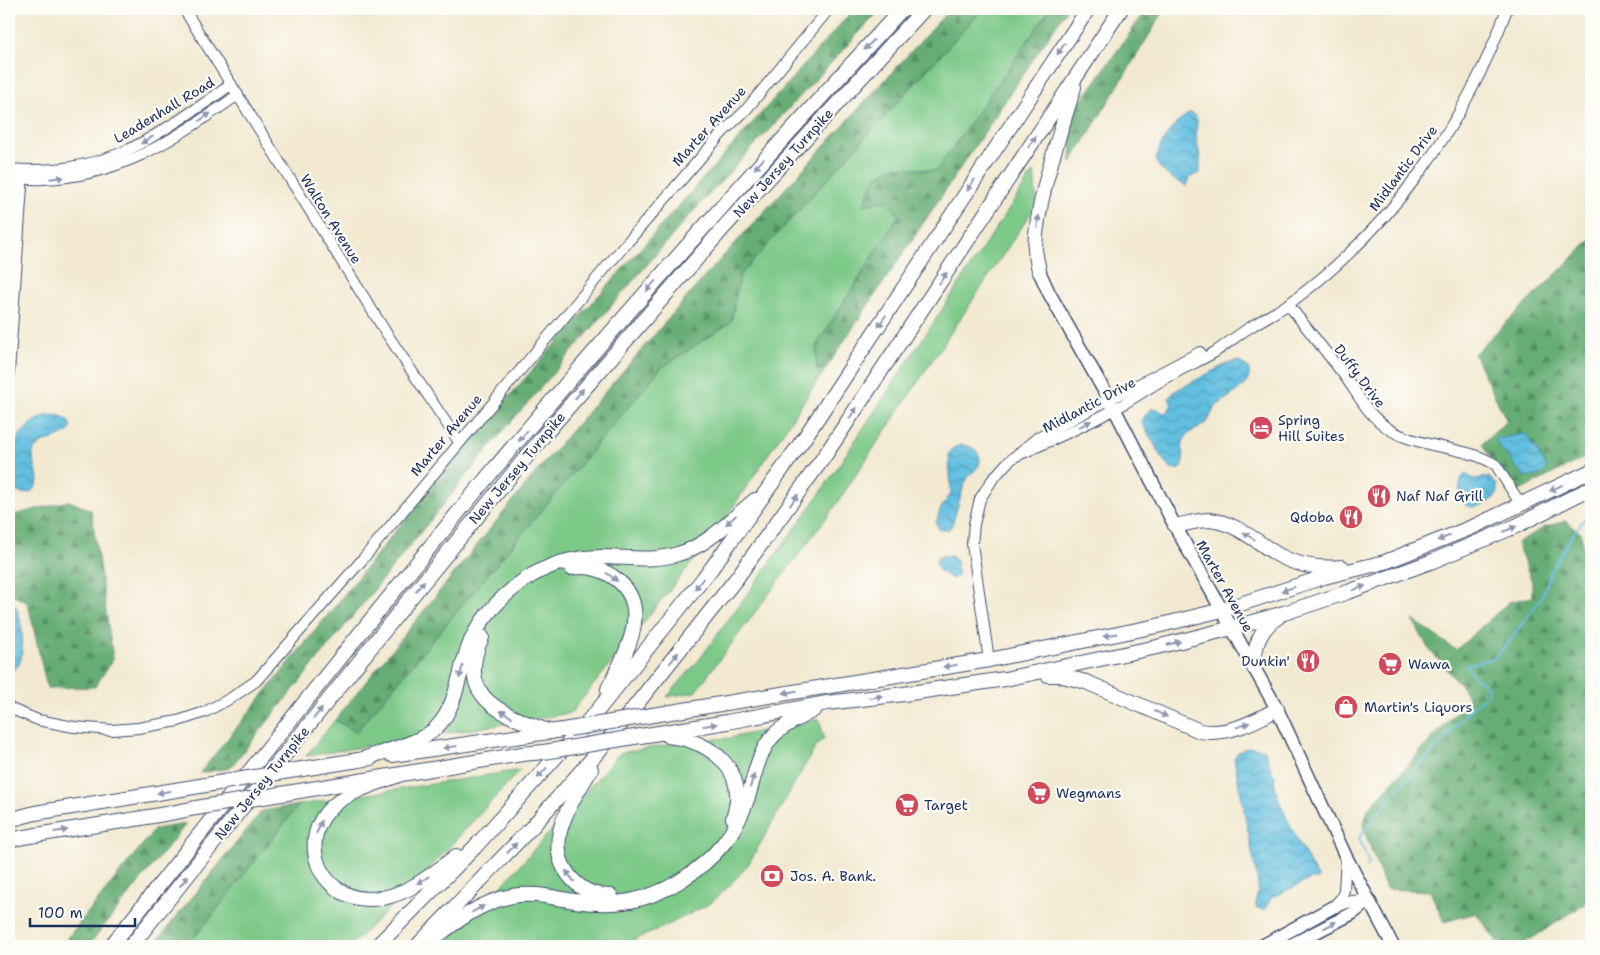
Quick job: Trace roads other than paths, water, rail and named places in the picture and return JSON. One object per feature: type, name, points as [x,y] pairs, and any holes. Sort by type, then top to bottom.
[{"type":"highway","name":"New Jersey Turnpike","points":[[111,946],[497,466],[680,252],[902,9]]},
{"type":"highway","name":"New Jersey Turnpike","points":[[131,946],[406,602],[536,445],[725,226],[924,9]]},
{"type":"highway","points":[[377,946],[490,830],[598,710],[700,583],[769,489],[1088,9]]},
{"type":"highway","points":[[417,946],[532,827],[605,744],[725,593],[806,482],[1121,9]]},
{"type":"highway","points":[[1039,271],[1035,249],[1040,214],[1050,167],[1078,72]]},
{"type":"highway","points":[[9,820],[35,813],[363,759],[551,732],[988,660],[1157,626],[1222,610],[1324,577],[1385,562],[1521,505],[1591,471]]},
{"type":"highway","points":[[9,840],[44,833],[140,820],[196,808],[522,754],[639,737],[827,703],[904,694],[1028,674],[1157,647],[1284,614],[1356,590],[1438,559],[1516,526],[1591,488]]},
{"type":"highway","points":[[363,759],[423,737],[446,716],[453,701],[468,649],[476,632],[498,603],[524,580],[569,560],[602,557],[657,558],[692,550],[722,529],[769,489]]},
{"type":"highway","points":[[1175,526],[1201,520],[1220,522],[1242,532],[1280,556],[1308,566],[1338,567],[1385,562]]},
{"type":"highway","points":[[551,732],[516,719],[493,706],[484,697],[477,685],[474,659],[484,632],[504,608],[531,585],[561,570],[590,567],[604,571],[615,578],[624,588],[634,610],[635,624],[632,638],[598,710]]},
{"type":"highway","points":[[1254,668],[1256,648],[1265,627],[1284,614]]},
{"type":"highway","points":[[1028,674],[1059,675],[1086,682],[1206,732],[1229,730],[1260,718],[1276,709]]},
{"type":"highway","points":[[423,946],[480,907],[510,896],[526,894],[543,895],[591,903],[619,904],[645,898],[679,881],[713,855],[732,834],[744,808],[762,752],[772,736],[779,729],[827,703]]},
{"type":"highway","points":[[605,744],[563,820],[558,848],[561,863],[568,875],[578,885],[597,894],[619,896],[652,888],[693,864],[713,847],[723,834],[731,821],[736,807],[737,792],[734,779],[728,766],[713,752],[693,741],[663,736],[639,737]]},
{"type":"highway","points":[[399,775],[344,798],[324,814],[318,826],[314,844],[317,863],[322,874],[330,884],[341,892],[354,897],[369,899],[399,892],[429,877],[490,830]]},
{"type":"main road","name":"Marter Avenue","points":[[1039,271],[1049,293],[1112,404],[1175,526],[1276,709],[1346,857],[1393,946]]},
{"type":"main road","points":[[1289,946],[1353,913],[1369,900]]},
{"type":"main road","points":[[1262,946],[1333,907]]},
{"type":"street","name":"Walton Avenue","points":[[184,9],[375,315],[459,442]]},
{"type":"street","name":"Marter Avenue","points":[[9,708],[50,722],[86,729],[144,728],[178,721],[205,712],[232,698],[256,681],[362,560],[612,259],[745,110],[828,9]]},
{"type":"street","name":"Midlantic Drive","points":[[988,660],[972,544],[974,524],[980,499],[992,480],[1007,462],[1014,457],[1056,439],[1112,404],[1213,353],[1288,304],[1315,283],[1384,216],[1415,179],[1443,140],[1488,59],[1508,9]]},
{"type":"street","name":"Leadenhall Road","points":[[15,174],[65,178],[88,174],[112,162],[160,132],[217,96],[231,84]]},
{"type":"street","name":"Leadenhall Road","points":[[112,162],[157,148],[238,95]]},
{"type":"street","points":[[9,234],[15,174]]},
{"type":"street","points":[[9,373],[15,174]]},
{"type":"street","name":"Duffy Drive","points":[[1288,304],[1341,372],[1361,402],[1380,423],[1395,433],[1417,442],[1482,457],[1493,462],[1521,505]]},
{"type":"street","points":[[1333,907],[1342,898],[1346,857]]},
{"type":"street","points":[[1333,907],[1352,901],[1369,900]]},
{"type":"water","points":[[1190,113],[1197,119],[1196,139],[1200,156],[1200,173],[1190,177],[1187,186],[1164,172],[1156,160],[1168,133],[1178,121]]},
{"type":"water","points":[[1238,361],[1248,367],[1248,380],[1239,390],[1214,409],[1206,423],[1186,437],[1183,443],[1182,467],[1177,470],[1171,469],[1166,464],[1142,423],[1144,417],[1151,409],[1157,409],[1163,413],[1168,412],[1172,404],[1169,398],[1175,391],[1228,363]]},
{"type":"water","points":[[49,415],[63,417],[68,421],[71,428],[63,435],[42,443],[34,450],[33,459],[38,476],[36,487],[27,493],[15,491],[10,479],[9,467],[15,445],[28,426]]},
{"type":"water","points":[[1526,434],[1547,467],[1537,476],[1524,476],[1496,442],[1497,439]]},
{"type":"water","points":[[961,445],[971,447],[976,451],[980,461],[977,468],[966,481],[951,527],[946,530],[939,529],[936,523],[940,510],[951,493],[949,454],[953,448]]},
{"type":"water","points":[[1465,474],[1474,479],[1489,477],[1497,485],[1497,495],[1482,505],[1473,507],[1465,505],[1460,489],[1462,477]]},
{"type":"water","points":[[951,556],[955,560],[957,567],[957,576],[953,579],[940,572],[936,563],[937,558]]},
{"type":"water","points":[[9,598],[17,609],[21,624],[22,656],[16,668],[9,672]]},
{"type":"water","points":[[1252,747],[1264,750],[1266,753],[1271,771],[1275,776],[1277,795],[1289,824],[1318,876],[1318,879],[1312,879],[1272,897],[1264,910],[1256,908],[1257,877],[1234,759],[1239,752]]},
{"type":"waterway","points":[[1367,867],[1369,863],[1359,838],[1375,816],[1476,703],[1488,695],[1487,686],[1473,676],[1466,665],[1494,658],[1509,642],[1542,596],[1550,572],[1572,535],[1591,511]]},
{"type":"place","name":"Spring Hill Suites","points":[[1261,428]]},
{"type":"place","name":"Naf Naf Grill","points":[[1379,496]]},
{"type":"place","name":"Qdoba","points":[[1351,517]]},
{"type":"place","name":"Dunkin'","points":[[1308,661]]},
{"type":"place","name":"Wawa","points":[[1390,664]]},
{"type":"place","name":"Martin's Liquors","points":[[1346,707]]},
{"type":"place","name":"Wegmans","points":[[1039,793]]},
{"type":"place","name":"Target","points":[[907,805]]},
{"type":"place","name":"Jos. A. Bank.","points":[[772,876]]}]
